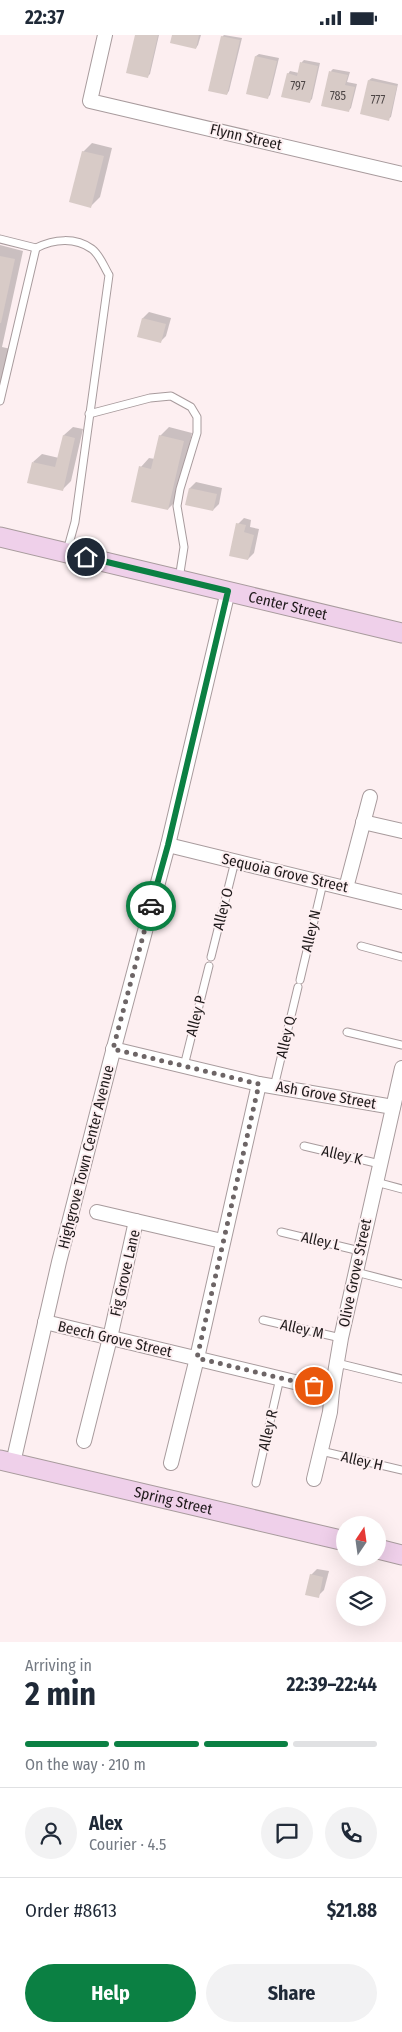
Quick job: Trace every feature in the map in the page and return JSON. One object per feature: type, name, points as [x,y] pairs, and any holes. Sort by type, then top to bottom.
[{"type":"main road","name":"Center Street","points":[[0,537],[402,633]]},
{"type":"main road","name":"Spring Street","points":[[6,1461],[336,1539]]},
{"type":"main road","points":[[386,1551],[402,1555]]},
{"type":"street","name":"Flynn Street","points":[[105,35],[90,101],[402,174]]},
{"type":"street","name":"Highgrove Town Center Avenue","points":[[6,1461],[45,1322],[113,1049],[168,845],[228,591]]},
{"type":"street","points":[[346,888],[370,797]]},
{"type":"street","points":[[363,822],[402,831]]},
{"type":"street","name":"Sequoia Grove Street","points":[[168,845],[402,902]]},
{"type":"street","name":"Ash Grove Street","points":[[113,1049],[259,1084],[397,1108]]},
{"type":"street","name":"Olive Grove Street","points":[[314,1479],[330,1412],[341,1338],[375,1182],[397,1108],[402,1068]]},
{"type":"street","points":[[171,1463],[197,1358],[259,1084]]},
{"type":"street","points":[[98,1212],[222,1241]]},
{"type":"street","name":"Fig Grove Lane","points":[[84,1441],[110,1339],[136,1221]]},
{"type":"street","name":"Beech Grove Street","points":[[45,1322],[332,1391]]},
{"type":"lane","points":[[0,239],[36,247],[47,242],[62,240],[79,243],[93,250],[109,275],[76,511],[67,553]]},
{"type":"lane","points":[[0,401],[36,247]]},
{"type":"lane","points":[[89,414],[150,398],[171,396],[191,407],[197,417],[197,433],[180,489],[177,506],[184,547],[179,580]]},
{"type":"lane","name":"Alley O","points":[[211,957],[235,861]]},
{"type":"lane","name":"Alley N","points":[[299,983],[323,883]]},
{"type":"lane","points":[[361,946],[402,957]]},
{"type":"lane","name":"Alley P","points":[[184,1066],[209,965]]},
{"type":"lane","name":"Alley Q","points":[[274,1087],[299,983]]},
{"type":"lane","points":[[347,1032],[402,1045]]},
{"type":"lane","name":"Alley K","points":[[304,1147],[380,1165]]},
{"type":"lane","points":[[375,1182],[402,1189]]},
{"type":"lane","name":"Alley L","points":[[281,1233],[360,1251]]},
{"type":"lane","points":[[355,1272],[402,1284]]},
{"type":"lane","name":"Alley M","points":[[263,1320],[341,1338]]},
{"type":"lane","points":[[337,1363],[402,1379]]},
{"type":"lane","name":"Alley R","points":[[256,1483],[280,1378]]},
{"type":"lane","name":"Alley H","points":[[321,1451],[402,1470]]},
{"type":"building","points":[[135,35],[158,35],[148,78],[126,73]]},
{"type":"building","points":[[172,35],[199,35],[196,49],[170,43]]},
{"type":"building","points":[[221,36],[240,40],[227,95],[208,91]]},
{"type":"building","points":[[255,56],[277,61],[268,99],[246,94]]},
{"type":"building","points":[[300,62],[318,66],[310,103],[281,97],[287,73],[297,76]]},
{"type":"building","points":[[329,71],[348,75],[345,85],[355,87],[349,112],[321,106]]},
{"type":"building","points":[[368,80],[397,86],[389,121],[360,114]]},
{"type":"building","points":[[82,151],[104,156],[91,208],[69,202]]},
{"type":"building","points":[[0,256],[15,259],[1,323],[0,323]]},
{"type":"building","points":[[142,318],[166,324],[161,343],[137,337]]},
{"type":"building","points":[[63,435],[75,438],[63,491],[27,483],[32,462],[55,467]]},
{"type":"building","points":[[159,435],[184,441],[168,510],[131,502],[139,466],[151,469]]},
{"type":"building","points":[[189,488],[217,494],[213,511],[185,505]]},
{"type":"building","points":[[236,523],[246,525],[244,532],[254,535],[248,560],[229,556]]},
{"type":"building","points":[[310,1574],[323,1577],[319,1598],[305,1595]]},
{"type":"way so far","points":[[151,906],[113,1049],[259,1084],[197,1358],[314,1386]]},
{"type":"route","points":[[86,557],[228,591],[168,845],[151,906]]}]
